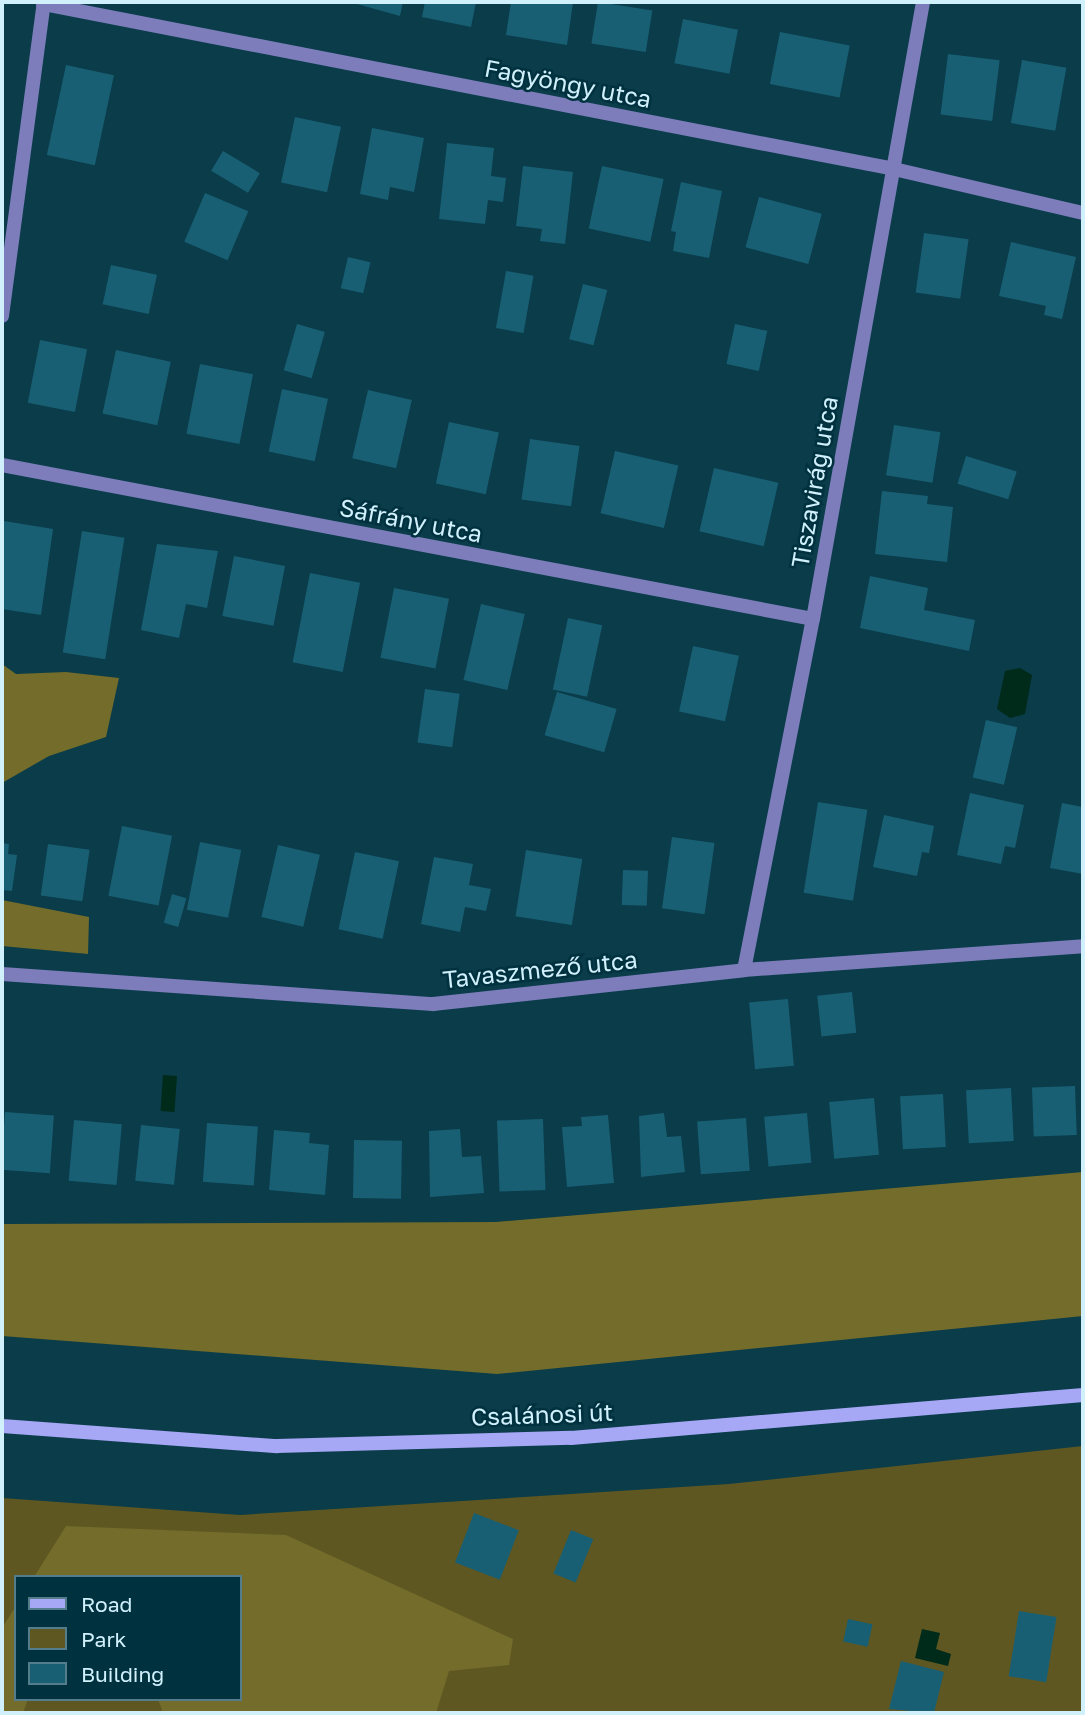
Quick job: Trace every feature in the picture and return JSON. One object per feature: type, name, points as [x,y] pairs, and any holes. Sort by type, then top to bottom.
[{"type":"street","name":"Tiszavirág utca","points":[[744,970],[813,619],[923,2]]},
{"type":"street","name":"Fagyöngy utca","points":[[44,3],[894,169],[1083,213]]},
{"type":"street","points":[[2,316],[44,3]]},
{"type":"street","name":"Sáfrány utca","points":[[2,466],[813,619]]},
{"type":"street","name":"Tavaszmező utca","points":[[2,974],[433,1004],[744,970],[1083,946]]},
{"type":"street","name":"Csalánosi út","points":[[2,1426],[277,1446],[571,1438],[1083,1395]]},
{"type":"green space","points":[[1083,1446],[1083,1713],[2,1713],[2,1498],[240,1515],[729,1484]]},
{"type":"shaded area","points":[[2,664],[16,674],[66,672],[119,678],[106,737],[49,756],[2,783]]},
{"type":"shaded area","points":[[1020,668],[1032,675],[1025,714],[1010,718],[997,709],[1005,671]]},
{"type":"shaded area","points":[[2,900],[89,917],[88,954],[2,946]]},
{"type":"shaded area","points":[[163,1075],[177,1076],[174,1112],[160,1111]]},
{"type":"shaded area","points":[[1083,1172],[1083,1316],[497,1374],[2,1336],[2,1224],[496,1222]]},
{"type":"shaded area","points":[[66,1526],[286,1535],[513,1639],[509,1665],[449,1671],[436,1713],[163,1713],[159,1701],[242,1701],[242,1575],[35,1575]]},
{"type":"shaded area","points":[[14,1609],[14,1701],[27,1701],[23,1713],[2,1713],[2,1628]]},
{"type":"shaded area","points":[[922,1629],[940,1633],[936,1649],[951,1654],[948,1666],[915,1658]]},
{"type":"building","points":[[350,2],[403,2],[400,16]]},
{"type":"building","points":[[425,2],[476,2],[471,27],[422,17]]},
{"type":"building","points":[[511,2],[573,2],[567,45],[506,35]]},
{"type":"building","points":[[598,2],[652,11],[646,52],[591,43]]},
{"type":"building","points":[[683,19],[738,30],[729,74],[674,63]]},
{"type":"building","points":[[780,32],[850,46],[840,98],[770,84]]},
{"type":"building","points":[[948,54],[1000,60],[992,121],[941,115]]},
{"type":"building","points":[[1022,60],[1066,68],[1055,131],[1011,123]]},
{"type":"building","points":[[66,65],[114,75],[95,165],[47,155]]},
{"type":"building","points":[[295,117],[341,127],[327,192],[281,183]]},
{"type":"building","points":[[372,128],[424,138],[414,192],[390,187],[388,200],[360,194]]},
{"type":"building","points":[[447,143],[494,148],[491,176],[506,178],[503,202],[488,200],[485,224],[439,219]]},
{"type":"building","points":[[223,151],[260,173],[248,193],[211,171]]},
{"type":"building","points":[[523,166],[573,172],[565,244],[540,241],[542,229],[516,226]]},
{"type":"building","points":[[602,166],[664,179],[650,242],[589,229]]},
{"type":"building","points":[[681,182],[722,191],[709,258],[673,251],[676,232],[671,231]]},
{"type":"building","points":[[205,193],[248,211],[228,260],[184,242]]},
{"type":"building","points":[[759,197],[822,214],[808,264],[746,247]]},
{"type":"building","points":[[924,233],[969,239],[960,299],[916,292]]},
{"type":"building","points":[[1011,242],[1076,257],[1062,319],[1044,315],[1046,306],[999,296]]},
{"type":"building","points":[[348,257],[370,262],[363,293],[341,288]]},
{"type":"building","points":[[111,265],[157,275],[149,314],[103,304]]},
{"type":"building","points":[[506,271],[534,276],[524,333],[496,328]]},
{"type":"building","points":[[583,284],[607,290],[593,345],[569,339]]},
{"type":"building","points":[[297,324],[325,332],[312,378],[284,370]]},
{"type":"building","points":[[735,324],[767,331],[759,371],[726,364]]},
{"type":"building","points":[[40,340],[87,349],[75,412],[28,403]]},
{"type":"building","points":[[116,350],[171,362],[157,425],[102,414]]},
{"type":"building","points":[[200,364],[253,374],[239,444],[186,434]]},
{"type":"building","points":[[282,389],[328,399],[315,461],[269,452]]},
{"type":"building","points":[[368,390],[412,400],[396,468],[352,458]]},
{"type":"building","points":[[449,422],[499,433],[486,494],[436,484]]},
{"type":"building","points":[[894,425],[940,432],[932,483],[886,475]]},
{"type":"building","points":[[530,439],[580,446],[571,506],[522,499]]},
{"type":"building","points":[[615,451],[678,466],[664,528],[601,513]]},
{"type":"building","points":[[966,456],[1017,471],[1008,499],[958,484]]},
{"type":"building","points":[[714,468],[778,483],[764,546],[699,531]]},
{"type":"building","points":[[882,491],[928,496],[927,504],[953,507],[947,562],[875,554]]},
{"type":"building","points":[[4,521],[53,529],[41,615],[2,609]]},
{"type":"building","points":[[82,531],[124,538],[105,659],[63,652]]},
{"type":"building","points":[[157,544],[218,551],[207,608],[186,604],[179,638],[141,630]]},
{"type":"building","points":[[234,556],[285,566],[273,626],[222,616]]},
{"type":"building","points":[[310,573],[360,583],[343,672],[293,662]]},
{"type":"building","points":[[870,576],[928,588],[924,610],[975,620],[969,651],[860,628]]},
{"type":"building","points":[[394,588],[449,599],[435,668],[380,658]]},
{"type":"building","points":[[481,604],[525,614],[507,690],[463,680]]},
{"type":"building","points":[[568,618],[602,625],[587,697],[553,689]]},
{"type":"building","points":[[693,646],[739,656],[725,721],[679,712]]},
{"type":"building","points":[[425,689],[460,694],[452,747],[417,742]]},
{"type":"building","points":[[557,692],[617,709],[604,752],[545,735]]},
{"type":"building","points":[[986,720],[1017,727],[1004,785],[973,777]]},
{"type":"building","points":[[970,793],[1024,805],[1015,848],[1005,846],[1001,864],[957,855]]},
{"type":"building","points":[[818,802],[867,810],[853,901],[804,893]]},
{"type":"building","points":[[1062,803],[1083,807],[1083,874],[1050,868]]},
{"type":"building","points":[[884,815],[934,826],[929,853],[922,852],[917,876],[873,867]]},
{"type":"building","points":[[122,826],[172,836],[159,905],[108,896]]},
{"type":"building","points":[[672,837],[715,843],[705,914],[662,908]]},
{"type":"building","points":[[200,842],[241,850],[228,918],[187,910]]},
{"type":"building","points":[[2,843],[9,844],[8,854],[17,855],[12,891],[2,890]]},
{"type":"building","points":[[48,844],[90,850],[82,901],[41,895]]},
{"type":"building","points":[[278,845],[320,855],[303,927],[261,917]]},
{"type":"building","points":[[526,850],[582,859],[572,925],[516,916]]},
{"type":"building","points":[[355,852],[399,861],[383,939],[339,929]]},
{"type":"building","points":[[434,857],[473,864],[469,885],[491,889],[486,911],[465,907],[460,932],[421,924]]},
{"type":"building","points":[[623,870],[648,871],[647,906],[622,905]]},
{"type":"building","points":[[172,894],[186,898],[178,927],[164,923]]},
{"type":"building","points":[[852,992],[856,1033],[821,1036],[817,996]]},
{"type":"building","points":[[788,999],[794,1066],[755,1069],[749,1002]]},
{"type":"building","points":[[1075,1086],[1077,1135],[1034,1136],[1032,1088]]},
{"type":"building","points":[[1011,1088],[1014,1141],[969,1143],[966,1090]]},
{"type":"building","points":[[943,1094],[946,1147],[903,1149],[900,1096]]},
{"type":"building","points":[[874,1098],[879,1155],[834,1159],[829,1102]]},
{"type":"building","points":[[5,1112],[54,1115],[50,1173],[2,1170]]},
{"type":"building","points":[[664,1113],[667,1137],[681,1136],[685,1172],[641,1177],[639,1116]]},
{"type":"building","points":[[807,1113],[811,1163],[769,1167],[764,1117]]},
{"type":"building","points":[[608,1115],[614,1183],[567,1187],[562,1127],[582,1126],[581,1117]]},
{"type":"building","points":[[746,1118],[750,1171],[701,1174],[697,1121]]},
{"type":"building","points":[[543,1119],[545,1190],[500,1192],[497,1121]]},
{"type":"building","points":[[74,1120],[122,1124],[117,1185],[69,1181]]},
{"type":"building","points":[[207,1123],[258,1127],[254,1185],[203,1182]]},
{"type":"building","points":[[141,1125],[180,1129],[174,1185],[135,1181]]},
{"type":"building","points":[[460,1129],[462,1157],[481,1156],[484,1193],[430,1197],[429,1131]]},
{"type":"building","points":[[274,1130],[310,1133],[309,1143],[329,1145],[325,1195],[269,1190]]},
{"type":"building","points":[[354,1140],[402,1141],[401,1199],[353,1198]]},
{"type":"building","points":[[474,1513],[519,1530],[500,1580],[455,1562]]},
{"type":"building","points":[[571,1530],[593,1539],[576,1583],[553,1574]]},
{"type":"building","points":[[1019,1611],[1057,1617],[1046,1682],[1009,1676]]},
{"type":"building","points":[[848,1619],[872,1624],[868,1647],[843,1641]]},
{"type":"building","points":[[901,1661],[944,1672],[934,1713],[889,1709]]}]
